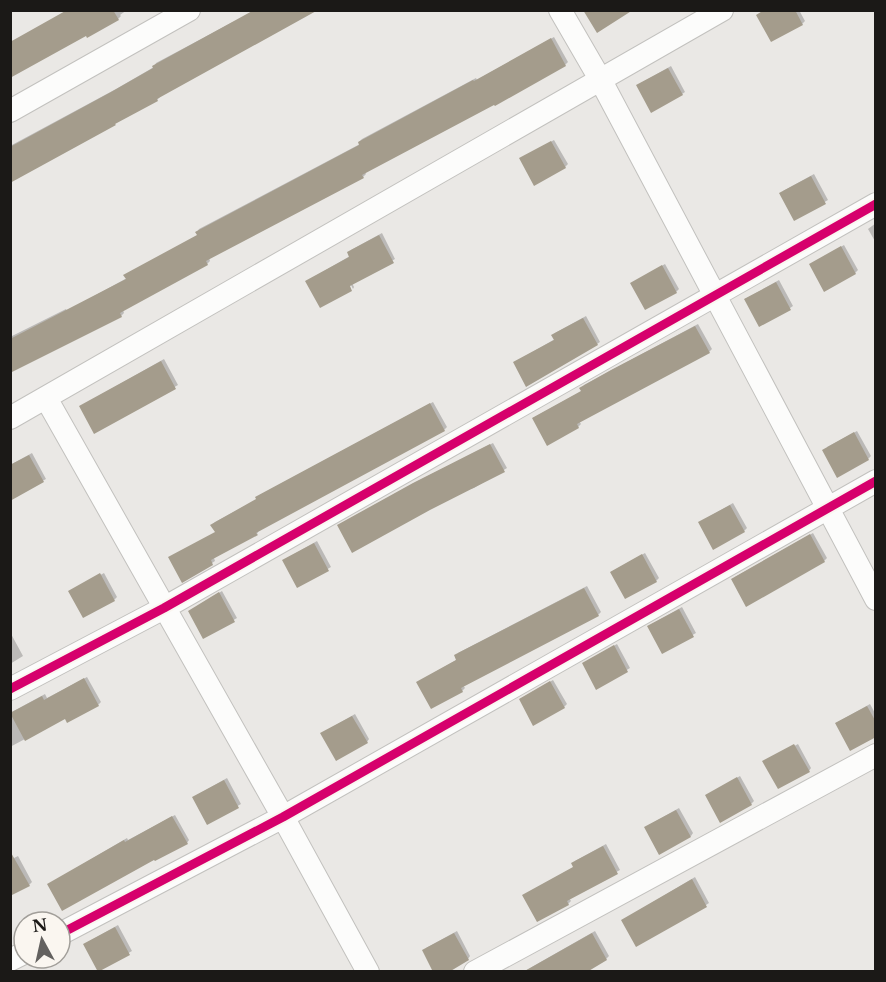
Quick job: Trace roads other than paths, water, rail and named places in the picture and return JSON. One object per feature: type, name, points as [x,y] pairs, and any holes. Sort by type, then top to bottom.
[{"type":"street","points":[[10,111],[189,10]]},
{"type":"street","points":[[560,10],[600,79],[876,599]]},
{"type":"street","points":[[10,418],[722,10]]},
{"type":"street","points":[[10,689],[164,608],[876,204]]},
{"type":"street","points":[[46,398],[284,817],[368,972]]},
{"type":"street","points":[[72,928],[284,817],[876,480]]},
{"type":"street","points":[[475,972],[876,755]]}]
